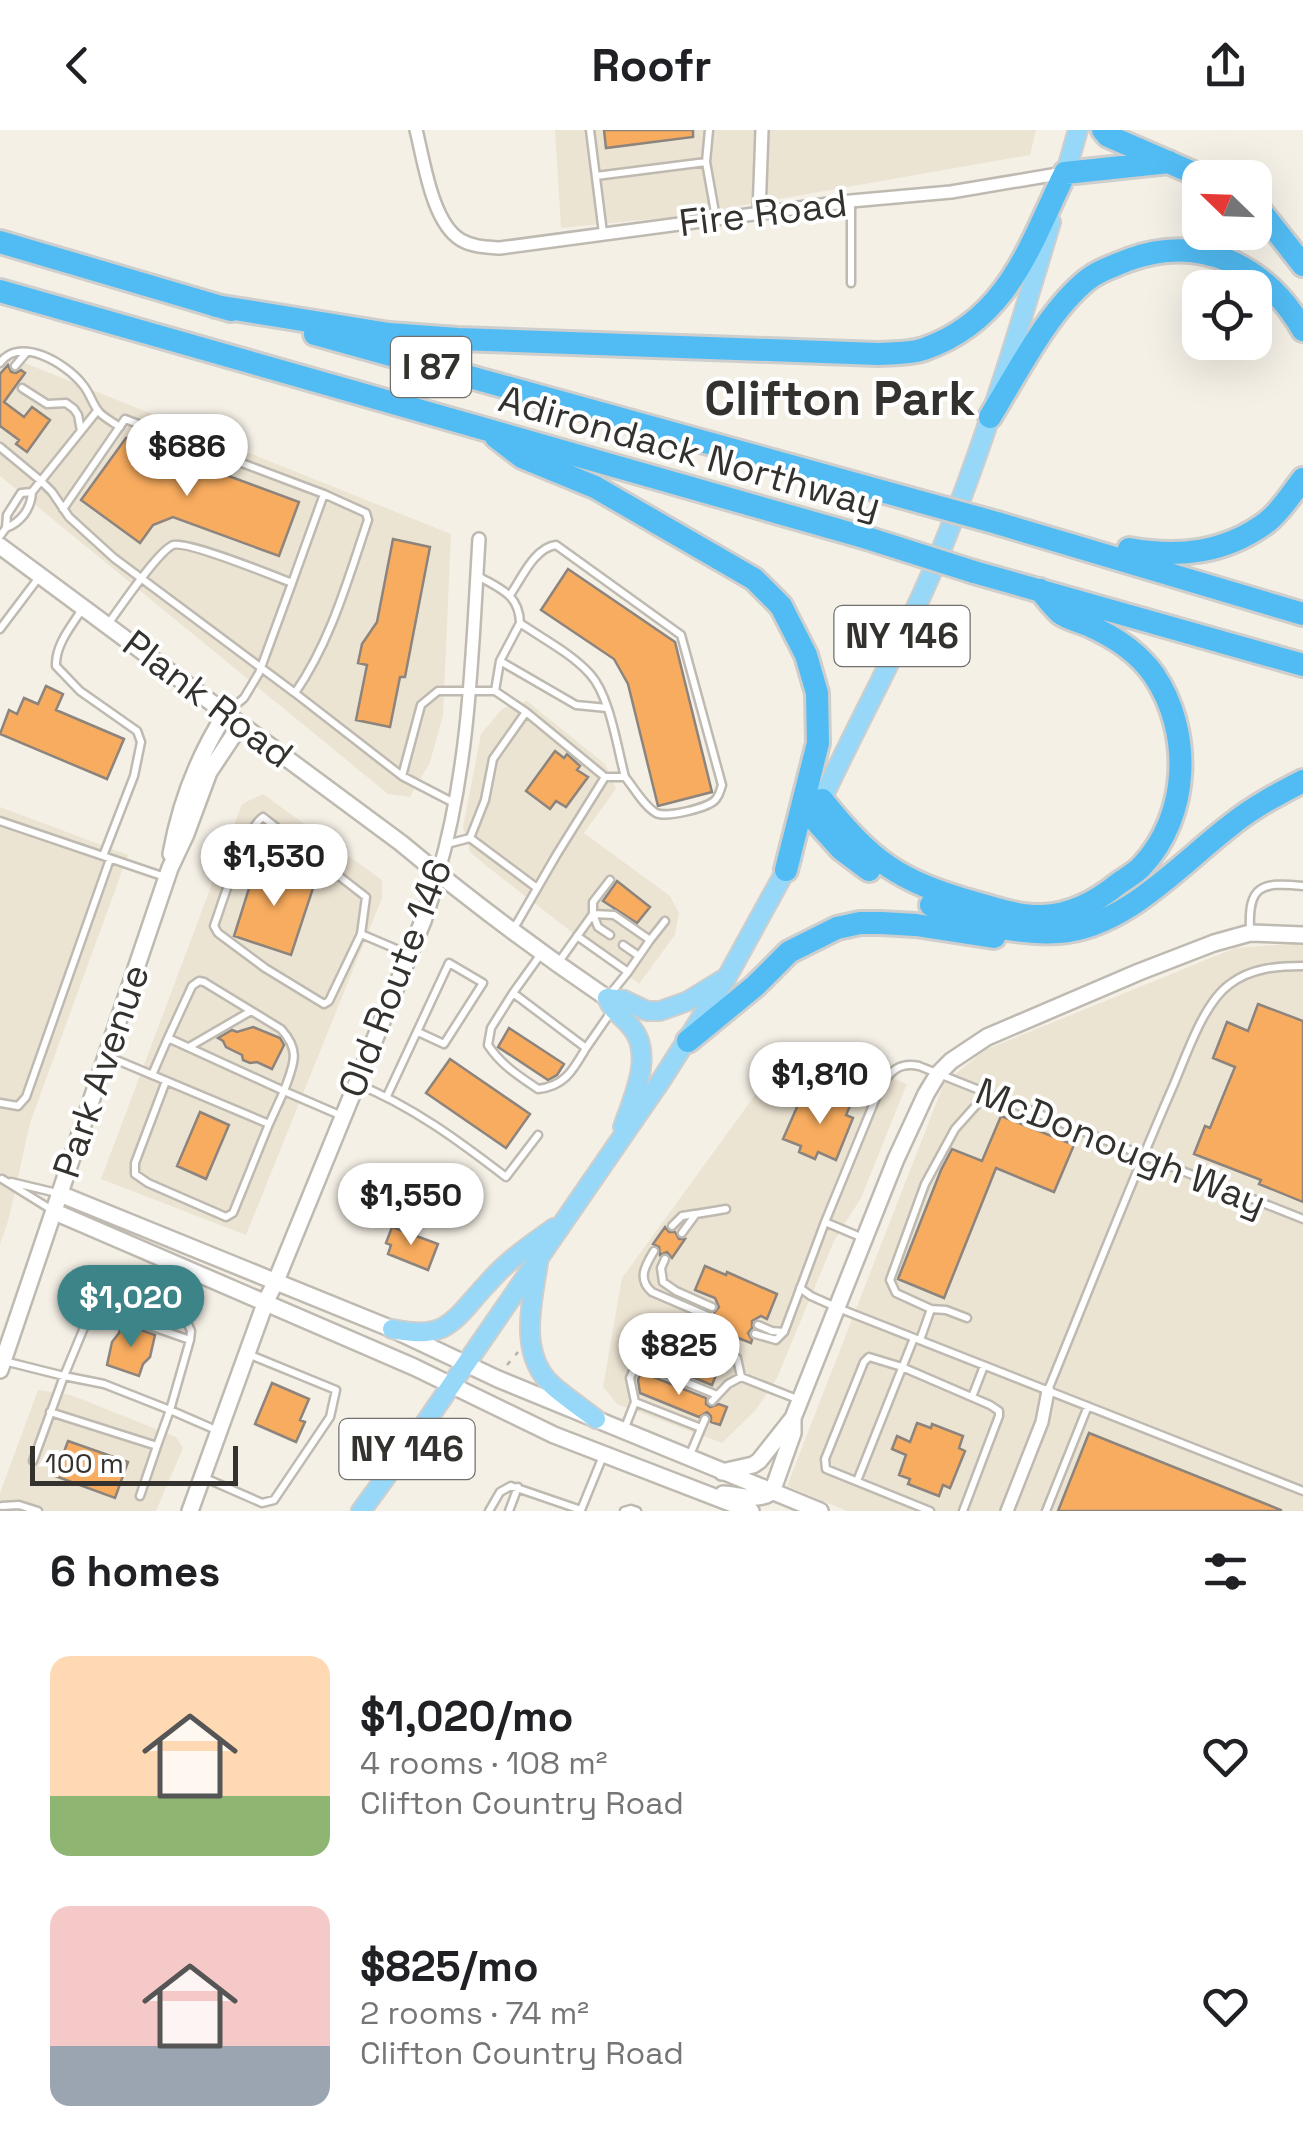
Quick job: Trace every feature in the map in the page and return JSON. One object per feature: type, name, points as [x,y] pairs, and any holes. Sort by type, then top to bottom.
[{"type":"highway","points":[[1103,130],[1108,136],[1182,168]]},
{"type":"highway","points":[[216,306],[389,334],[441,338],[878,354],[921,350],[962,331],[997,302],[1016,275],[1065,173],[1169,162]]},
{"type":"highway","points":[[1272,226],[1303,266]]},
{"type":"highway","name":"Adirondack Northway","points":[[0,242],[216,306],[1026,530],[1303,614]]},
{"type":"highway","points":[[990,418],[1061,305],[1106,268],[1148,253],[1209,254],[1236,263],[1280,296],[1303,330]]},
{"type":"highway","name":"Adirondack Northway","points":[[0,291],[1303,666]]},
{"type":"highway","points":[[485,429],[522,457],[594,487],[754,579],[781,606],[806,655],[817,693],[818,743],[786,870]]},
{"type":"highway","points":[[1026,530],[1148,552],[1214,550],[1270,520],[1303,479]]},
{"type":"highway","points":[[818,809],[892,870],[947,895],[1009,913],[1043,916],[1076,910],[1106,895],[1142,866],[1162,839],[1176,805],[1181,774],[1174,716],[1153,674],[1134,652],[1092,626],[1061,614],[1040,590]]},
{"type":"highway","points":[[688,1041],[755,986],[789,952],[837,928],[860,922],[916,925],[1031,940],[1112,917],[1231,824],[1303,781]]},
{"type":"highway","points":[[818,809],[841,850],[912,898],[1020,931],[1059,932]]},
{"type":"main road","name":"NY 146","points":[[361,1511],[688,1041],[818,809],[891,661],[946,537],[990,418],[1078,130]]},
{"type":"main road","points":[[617,1144],[638,1084],[642,1049],[630,1025],[610,1004],[624,1000],[647,1011],[660,1011],[688,1002],[727,977]]},
{"type":"main road","points":[[392,1329],[419,1335],[449,1324],[520,1252],[563,1222]]},
{"type":"main road","points":[[538,1259],[530,1326],[534,1359],[550,1383],[596,1419]]},
{"type":"street","name":"Fire Road","points":[[416,130],[447,229],[462,241],[500,248],[851,201],[951,192],[1065,173]]},
{"type":"street","points":[[758,213],[762,130]]},
{"type":"street","name":"Old Route 146","points":[[190,1511],[266,1302],[409,954],[447,844],[464,750],[479,539]]},
{"type":"street","name":"Plank Road","points":[[0,546],[401,843],[610,1004]]},
{"type":"street","points":[[168,873],[175,832],[201,757],[226,713]]},
{"type":"street","name":"Park Avenue","points":[[2,1365],[168,873],[209,772],[241,724]]},
{"type":"street","points":[[722,1472],[759,1461],[793,1418],[896,1159],[938,1074],[987,1038],[1138,972],[1250,933],[1303,934]]},
{"type":"street","points":[[60,1194],[392,1329],[465,1364],[820,1511]]},
{"type":"street","points":[[55,1212],[414,1367],[506,1414],[751,1511]]},
{"type":"street","points":[[1008,1511],[1042,1422],[1048,1391]]},
{"type":"street","points":[[704,1492],[754,1498],[772,1492],[793,1433],[793,1418]]},
{"type":"lane","points":[[590,130],[603,234]]},
{"type":"lane","points":[[708,130],[706,162],[716,219]]},
{"type":"lane","points":[[596,176],[706,162]]},
{"type":"lane","points":[[851,201],[851,283]]},
{"type":"lane","points":[[0,363],[13,351],[50,358],[70,371],[84,385],[97,411],[120,427]]},
{"type":"lane","points":[[15,366],[27,352]]},
{"type":"lane","points":[[22,388],[47,404],[66,403],[78,415],[81,432]]},
{"type":"lane","points":[[6,528],[18,524],[32,503],[32,492],[97,411]]},
{"type":"lane","points":[[63,508],[126,419],[366,513],[368,520],[341,604],[310,672],[295,693]]},
{"type":"lane","points":[[0,447],[41,482],[69,517],[114,558],[402,776],[456,803]]},
{"type":"lane","points":[[0,536],[21,493],[32,492]]},
{"type":"lane","points":[[226,713],[244,698],[261,669],[324,494]]},
{"type":"lane","points":[[108,624],[171,545],[180,543],[292,583]]},
{"type":"lane","points":[[510,595],[540,552],[556,545],[681,635],[722,785],[719,797],[711,804],[668,816],[652,810],[625,777],[607,708],[587,670],[520,623]]},
{"type":"lane","points":[[0,629],[4,617],[40,575]]},
{"type":"lane","points":[[477,576],[510,595],[516,602],[520,623],[500,661],[495,691]]},
{"type":"lane","points":[[0,1103],[18,1106],[26,1097],[142,742],[137,731],[80,691],[56,666],[62,642],[84,607]]},
{"type":"lane","points":[[500,661],[576,705],[607,708]]},
{"type":"lane","points":[[402,776],[421,705],[438,691],[495,691],[605,778],[625,777]]},
{"type":"lane","points":[[241,724],[244,698]]},
{"type":"lane","points":[[470,838],[485,800],[493,760],[526,712]]},
{"type":"lane","points":[[513,931],[605,778]]},
{"type":"lane","points":[[264,817],[366,897],[361,934],[329,1002],[324,1004],[265,968],[218,932],[214,926],[256,822],[264,817]]},
{"type":"lane","points":[[0,821],[106,857],[168,873]]},
{"type":"lane","points":[[447,844],[470,838]]},
{"type":"lane","points":[[470,838],[537,888]]},
{"type":"lane","points":[[610,880],[593,902],[598,927],[610,935]]},
{"type":"lane","points":[[1250,933],[1249,906],[1259,890],[1276,883],[1303,886]]},
{"type":"lane","points":[[557,964],[593,914]]},
{"type":"lane","points":[[593,914],[614,915],[650,940]]},
{"type":"lane","points":[[541,952],[492,1028],[488,1045],[498,1060],[538,1090],[553,1088],[572,1070],[628,972],[665,920]]},
{"type":"lane","points":[[361,934],[409,954]]},
{"type":"lane","points":[[577,936],[628,972]]},
{"type":"lane","points":[[624,945],[639,956]]},
{"type":"lane","points":[[387,1096],[449,963],[482,984],[444,1044],[418,1032]]},
{"type":"lane","points":[[1048,1391],[1143,1156],[1210,1005],[1229,984],[1253,973],[1271,966],[1303,966]]},
{"type":"lane","points":[[152,1075],[192,986],[199,981],[289,1038],[295,1059],[233,1213],[226,1216],[135,1174],[135,1163],[166,1081]]},
{"type":"lane","points":[[513,993],[586,1048]]},
{"type":"lane","points":[[188,1047],[251,1011]]},
{"type":"lane","points":[[168,1038],[342,1116]]},
{"type":"lane","points":[[106,1056],[269,1124]]},
{"type":"lane","name":"McDonough Way","points":[[784,1332],[887,1076],[908,1064],[1303,1219]]},
{"type":"lane","points":[[356,1084],[387,1096],[506,1177],[538,1135]]},
{"type":"lane","points":[[967,1318],[931,1309],[896,1292],[890,1280],[925,1184],[955,1129],[987,1093]]},
{"type":"lane","points":[[1,1179],[60,1194]]},
{"type":"lane","points":[[1,1179],[55,1212]]},
{"type":"lane","points":[[672,1226],[682,1216],[726,1209]]},
{"type":"lane","points":[[682,1233],[696,1214]]},
{"type":"lane","points":[[826,1222],[866,1238]]},
{"type":"lane","points":[[654,1251],[645,1266],[645,1286],[708,1316]]},
{"type":"lane","points":[[665,1260],[661,1268],[663,1282],[712,1307]]},
{"type":"lane","points":[[800,1288],[838,1308],[1303,1491]]},
{"type":"lane","points":[[33,1461],[100,1294],[109,1292],[166,1310],[186,1320],[190,1340],[140,1496]]},
{"type":"lane","points":[[93,1306],[190,1340]]},
{"type":"lane","points":[[857,1481],[902,1368],[931,1309]]},
{"type":"lane","points":[[758,1325],[784,1332]]},
{"type":"lane","points":[[623,1430],[635,1402],[630,1378],[659,1332],[737,1358],[740,1376]]},
{"type":"lane","points":[[754,1334],[776,1340],[784,1332]]},
{"type":"lane","points":[[202,1477],[262,1502],[274,1500],[330,1416],[336,1390],[247,1354]]},
{"type":"lane","points":[[930,1511],[828,1470],[824,1464],[869,1356],[996,1408],[999,1416],[964,1511]]},
{"type":"lane","points":[[637,1362],[714,1398],[740,1376]]},
{"type":"lane","points":[[2,1365],[104,1384],[218,1432]]},
{"type":"lane","points":[[972,1397],[984,1366]]},
{"type":"lane","points":[[740,1376],[800,1400]]},
{"type":"lane","points":[[635,1402],[701,1428]]},
{"type":"lane","points":[[1046,1511],[1088,1406]]},
{"type":"lane","points":[[50,1412],[157,1446]]},
{"type":"lane","points":[[689,1458],[705,1419]]},
{"type":"lane","points":[[489,1511],[503,1488],[518,1487],[581,1511],[604,1454]]},
{"type":"lane","points":[[509,1511],[518,1487]]},
{"type":"lane","points":[[1,1508],[19,1504],[38,1511]]},
{"type":"lane","points":[[624,1511],[636,1511]]},
{"type":"path","points":[[128,1283],[138,1261]]},
{"type":"path","points":[[502,1371],[522,1347]]},
{"type":"shaded area","points":[[555,130],[1036,130],[1030,155],[682,216],[561,228]]},
{"type":"shaded area","points":[[0,353],[451,534],[443,716],[430,762],[410,797],[388,794],[0,476]]},
{"type":"shaded area","points":[[527,701],[605,764],[616,789],[584,833],[670,896],[679,913],[675,935],[639,984],[470,852],[463,827],[481,734],[503,708]]},
{"type":"shaded area","points":[[263,794],[382,880],[382,898],[246,1235],[101,1179],[242,804]]},
{"type":"shaded area","points":[[0,807],[128,855],[30,1123],[0,1245]]},
{"type":"shaded area","points":[[1303,943],[1303,1511],[847,1511],[787,1486],[944,1083],[985,1050],[1235,948]]},
{"type":"shaded area","points":[[844,1060],[907,1084],[861,1198],[834,1241],[777,1378],[756,1410],[722,1443],[617,1404],[603,1387],[622,1278],[755,1095]]},
{"type":"shaded area","points":[[38,1390],[71,1395],[176,1437],[183,1448],[156,1511],[0,1511],[0,1493]]},
{"type":"building","points":[[604,130],[693,130],[693,137],[606,148]]},
{"type":"building","points":[[8,365],[11,372],[25,373],[4,402],[24,417],[32,407],[50,420],[27,452],[16,444],[19,440],[0,426],[0,374]]},
{"type":"building","points":[[126,438],[299,502],[279,556],[173,517],[153,525],[140,543],[81,500]]},
{"type":"building","points":[[393,539],[430,547],[405,677],[400,677],[390,727],[356,720],[367,665],[358,663],[362,644],[377,622]]},
{"type":"building","points":[[568,569],[675,642],[712,792],[658,806],[628,684],[614,659],[541,610]]},
{"type":"building","points":[[46,686],[63,694],[56,710],[124,739],[107,779],[0,734],[9,710],[17,714],[24,698],[38,704]]},
{"type":"building","points":[[555,751],[564,758],[567,754],[580,766],[577,770],[588,777],[566,807],[556,801],[550,809],[526,791]]},
{"type":"building","points":[[257,863],[315,882],[291,955],[234,936]]},
{"type":"building","points":[[617,881],[650,907],[637,923],[603,901]]},
{"type":"building","points":[[1258,1004],[1303,1021],[1303,1202],[1259,1184],[1261,1180],[1194,1154],[1205,1126],[1210,1128],[1235,1067],[1213,1058],[1227,1022],[1248,1031]]},
{"type":"building","points":[[253,1027],[280,1038],[284,1045],[272,1069],[243,1060],[242,1055],[218,1038],[232,1030]]},
{"type":"building","points":[[509,1028],[564,1064],[557,1075],[548,1080],[498,1047]]},
{"type":"building","points":[[450,1059],[530,1114],[506,1148],[426,1093]]},
{"type":"building","points":[[818,1093],[850,1106],[846,1115],[853,1118],[836,1160],[818,1152],[815,1159],[799,1152],[801,1146],[783,1139],[801,1098],[813,1103]]},
{"type":"building","points":[[200,1112],[229,1125],[206,1179],[177,1166]]},
{"type":"building","points":[[1001,1116],[1074,1145],[1054,1192],[996,1168],[944,1298],[898,1279],[952,1149],[982,1161]]},
{"type":"building","points":[[392,1227],[438,1244],[428,1270],[388,1254],[391,1245],[386,1243]]},
{"type":"building","points":[[665,1227],[679,1239],[685,1239],[672,1258],[667,1252],[660,1255],[659,1247],[653,1244]]},
{"type":"building","points":[[705,1266],[777,1294],[767,1319],[761,1316],[752,1321],[748,1333],[751,1343],[705,1325],[714,1320],[719,1307],[715,1298],[695,1290]]},
{"type":"building","points":[[122,1323],[155,1335],[150,1357],[139,1376],[107,1365],[112,1342]]},
{"type":"building","points":[[674,1344],[722,1360],[712,1385],[665,1366]]},
{"type":"building","points":[[641,1372],[706,1398],[710,1407],[727,1407],[720,1425],[711,1422],[707,1412],[699,1417],[640,1393]]},
{"type":"building","points":[[272,1383],[309,1399],[296,1442],[255,1424]]},
{"type":"building","points":[[917,1423],[931,1428],[932,1424],[963,1436],[959,1448],[965,1451],[950,1488],[943,1485],[939,1496],[908,1484],[910,1479],[899,1475],[906,1455],[892,1449],[897,1436],[910,1442]]},
{"type":"building","points":[[1089,1433],[1281,1510],[1281,1511],[1058,1511]]},
{"type":"building","points":[[68,1441],[128,1462],[115,1498],[55,1476]]},
{"type":"district","name":"Clifton Park","points":[[840,398]]}]
